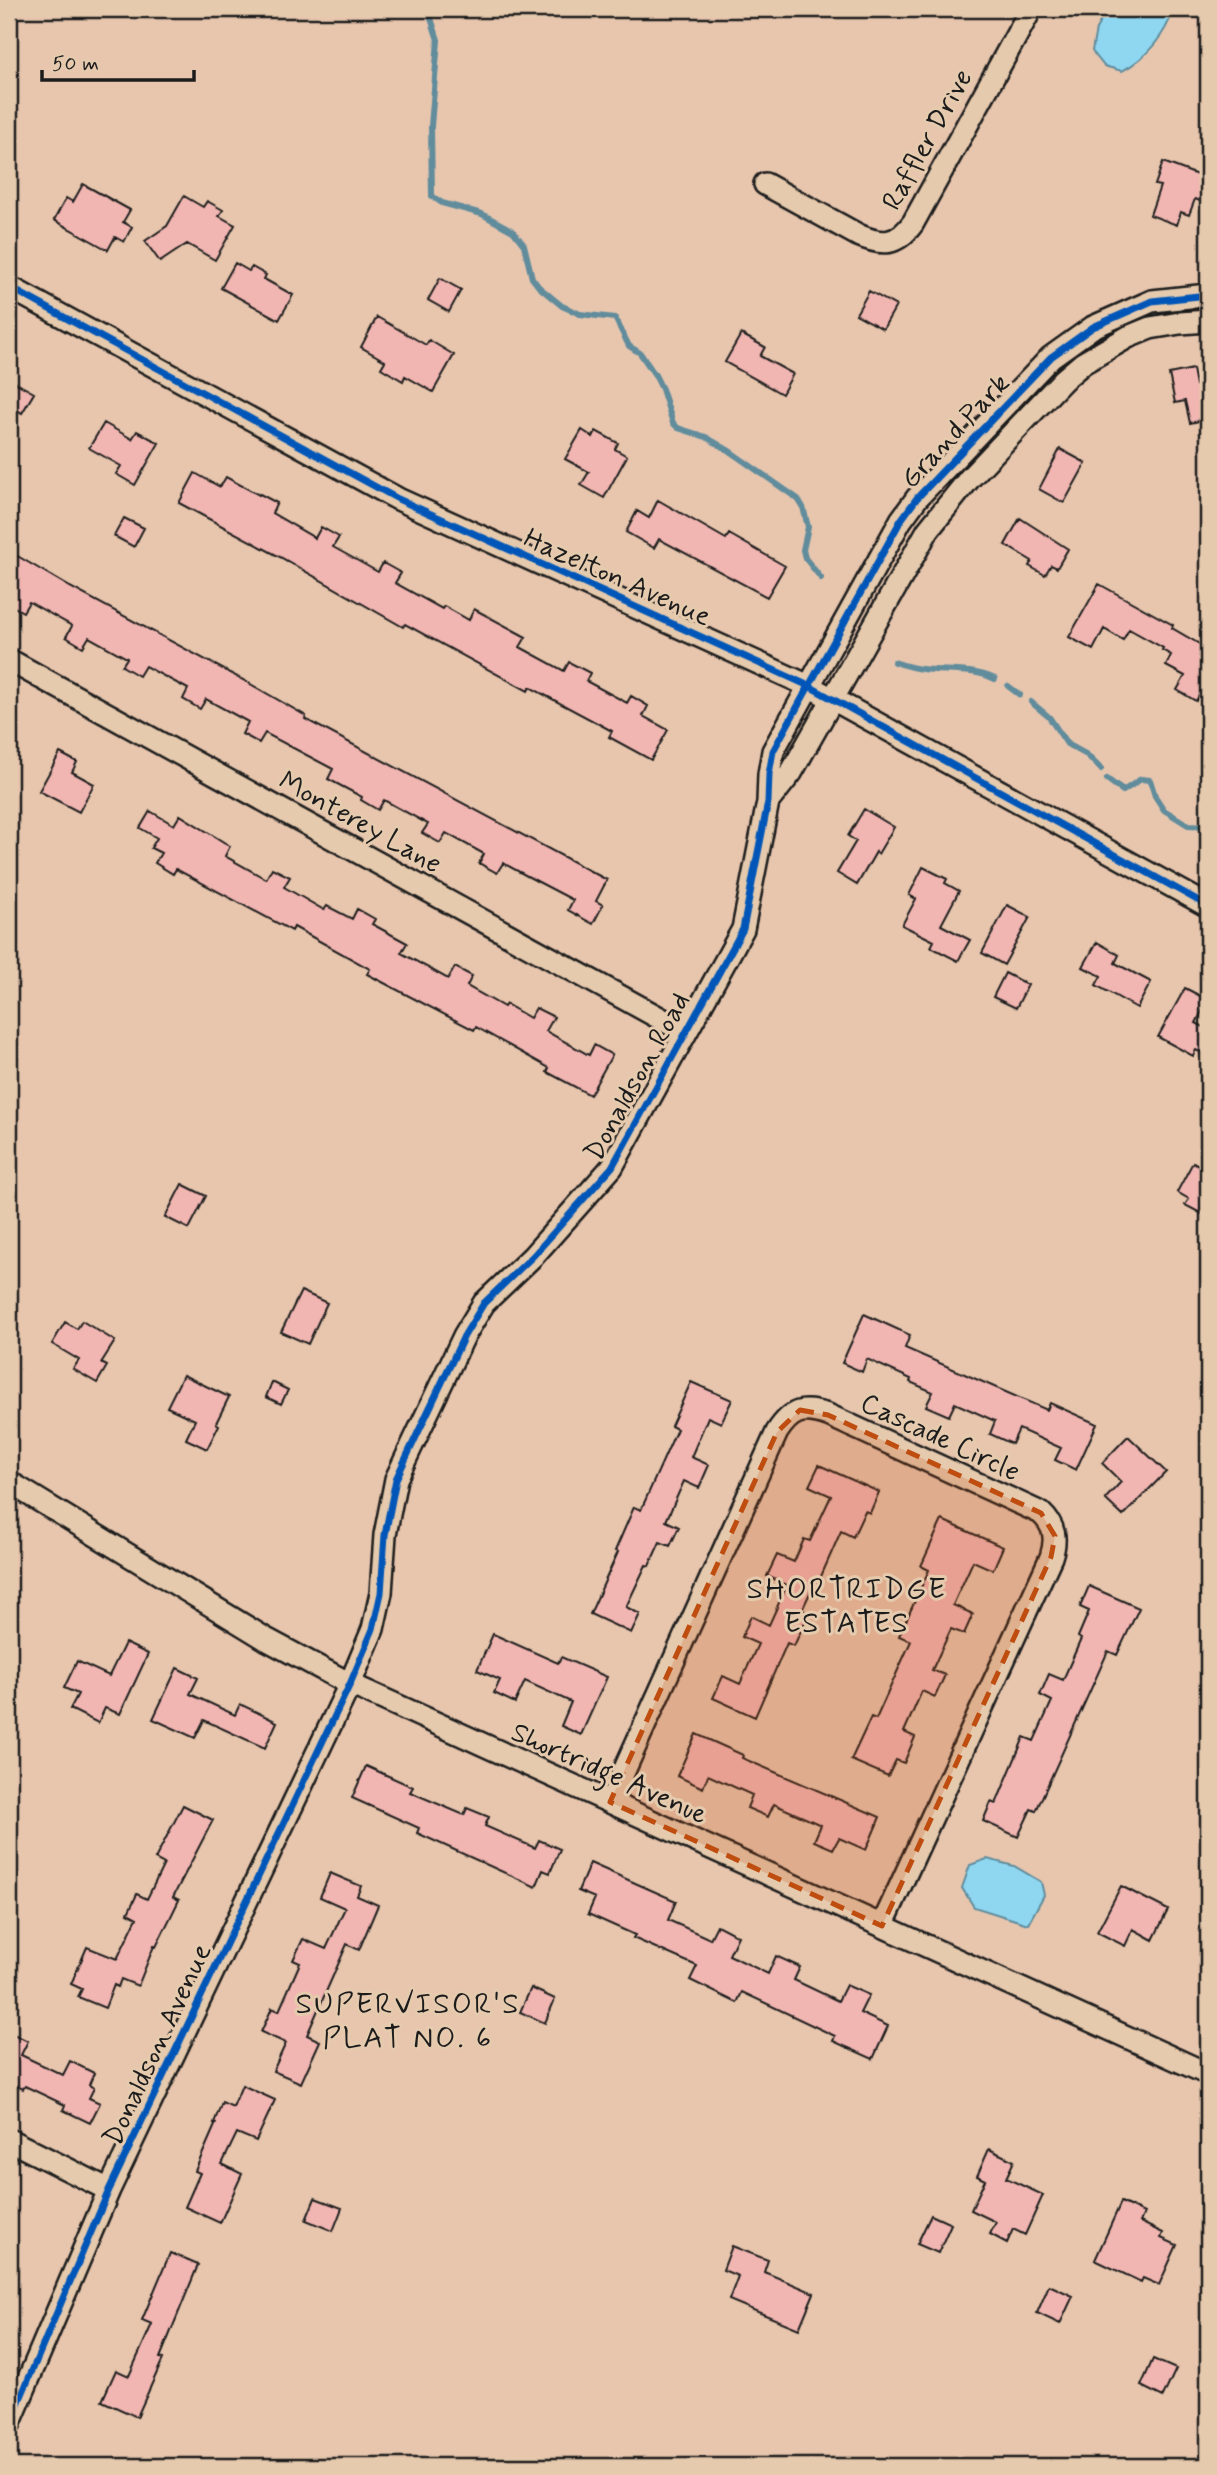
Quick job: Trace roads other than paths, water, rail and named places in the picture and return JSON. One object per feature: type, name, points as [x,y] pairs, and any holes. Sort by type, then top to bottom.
[{"type":"street","name":"Raffler Drive","points":[[765,184],[873,242],[883,243],[900,237],[913,223],[1031,9]]},
{"type":"street","name":"Hazelton Avenue","points":[[9,288],[398,499],[809,686],[1208,906]]},
{"type":"street","name":"Grand Park","points":[[809,686],[885,545],[917,498],[1051,357],[1093,327],[1152,301],[1208,295]]},
{"type":"street","name":"Grand Park","points":[[834,700],[904,569],[940,513],[1063,380],[1083,363],[1128,337],[1150,328],[1208,321]]},
{"type":"street","points":[[1051,357],[1063,380]]},
{"type":"street","name":"Grand Park","points":[[917,498],[940,513]]},
{"type":"street","name":"Monterey Lane","points":[[9,660],[685,1032]]},
{"type":"street","name":"Donaldson Road","points":[[350,1684],[373,1629],[381,1593],[385,1535],[396,1479],[464,1336],[484,1303],[533,1256],[612,1167],[743,929],[768,802],[773,751],[809,686]]},
{"type":"street","name":"Donaldson Road","points":[[768,802],[791,773],[834,700]]},
{"type":"street","name":"Cascade Circle","points":[[610,1802],[777,1432],[785,1419],[800,1410],[813,1410],[841,1421],[1041,1513],[1048,1520],[1055,1536],[1051,1557],[883,1926]]},
{"type":"street","name":"Shortridge Avenue","points":[[9,1482],[266,1639],[350,1684],[1208,2074]]},
{"type":"street","name":"Donaldson Avenue","points":[[9,2426],[109,2190],[350,1684]]},
{"type":"street","points":[[9,2140],[109,2190]]},
{"type":"water","points":[[1107,9],[1174,9],[1166,28],[1154,45],[1122,71],[1104,66],[1092,51],[1096,29]]},
{"type":"water","points":[[987,1859],[1014,1866],[1041,1882],[1044,1895],[1028,1924],[974,1907],[962,1888],[970,1865]]},
{"type":"waterway","points":[[428,9],[438,40],[431,126],[432,196],[442,203],[482,214],[513,231],[524,245],[532,278],[562,306],[580,314],[615,318],[629,346],[640,353],[655,375],[673,423],[678,428],[706,437],[728,450],[798,499],[808,527],[803,550],[805,558],[821,578]]},
{"type":"waterway","points":[[894,662],[922,669],[978,673],[995,679]]},
{"type":"waterway","points":[[1008,686],[1020,695]]},
{"type":"waterway","points":[[1031,702],[1049,717],[1067,744],[1087,755],[1101,769]]},
{"type":"waterway","points":[[1107,779],[1123,791],[1141,779],[1150,780],[1155,796],[1164,810],[1188,825],[1208,826]]},
{"type":"district","name":"SHORTRIDGE ESTATES","points":[[847,1605]]},
{"type":"district","name":"SUPERVISOR'S PLAT NO. 6","points":[[408,2020]]}]
